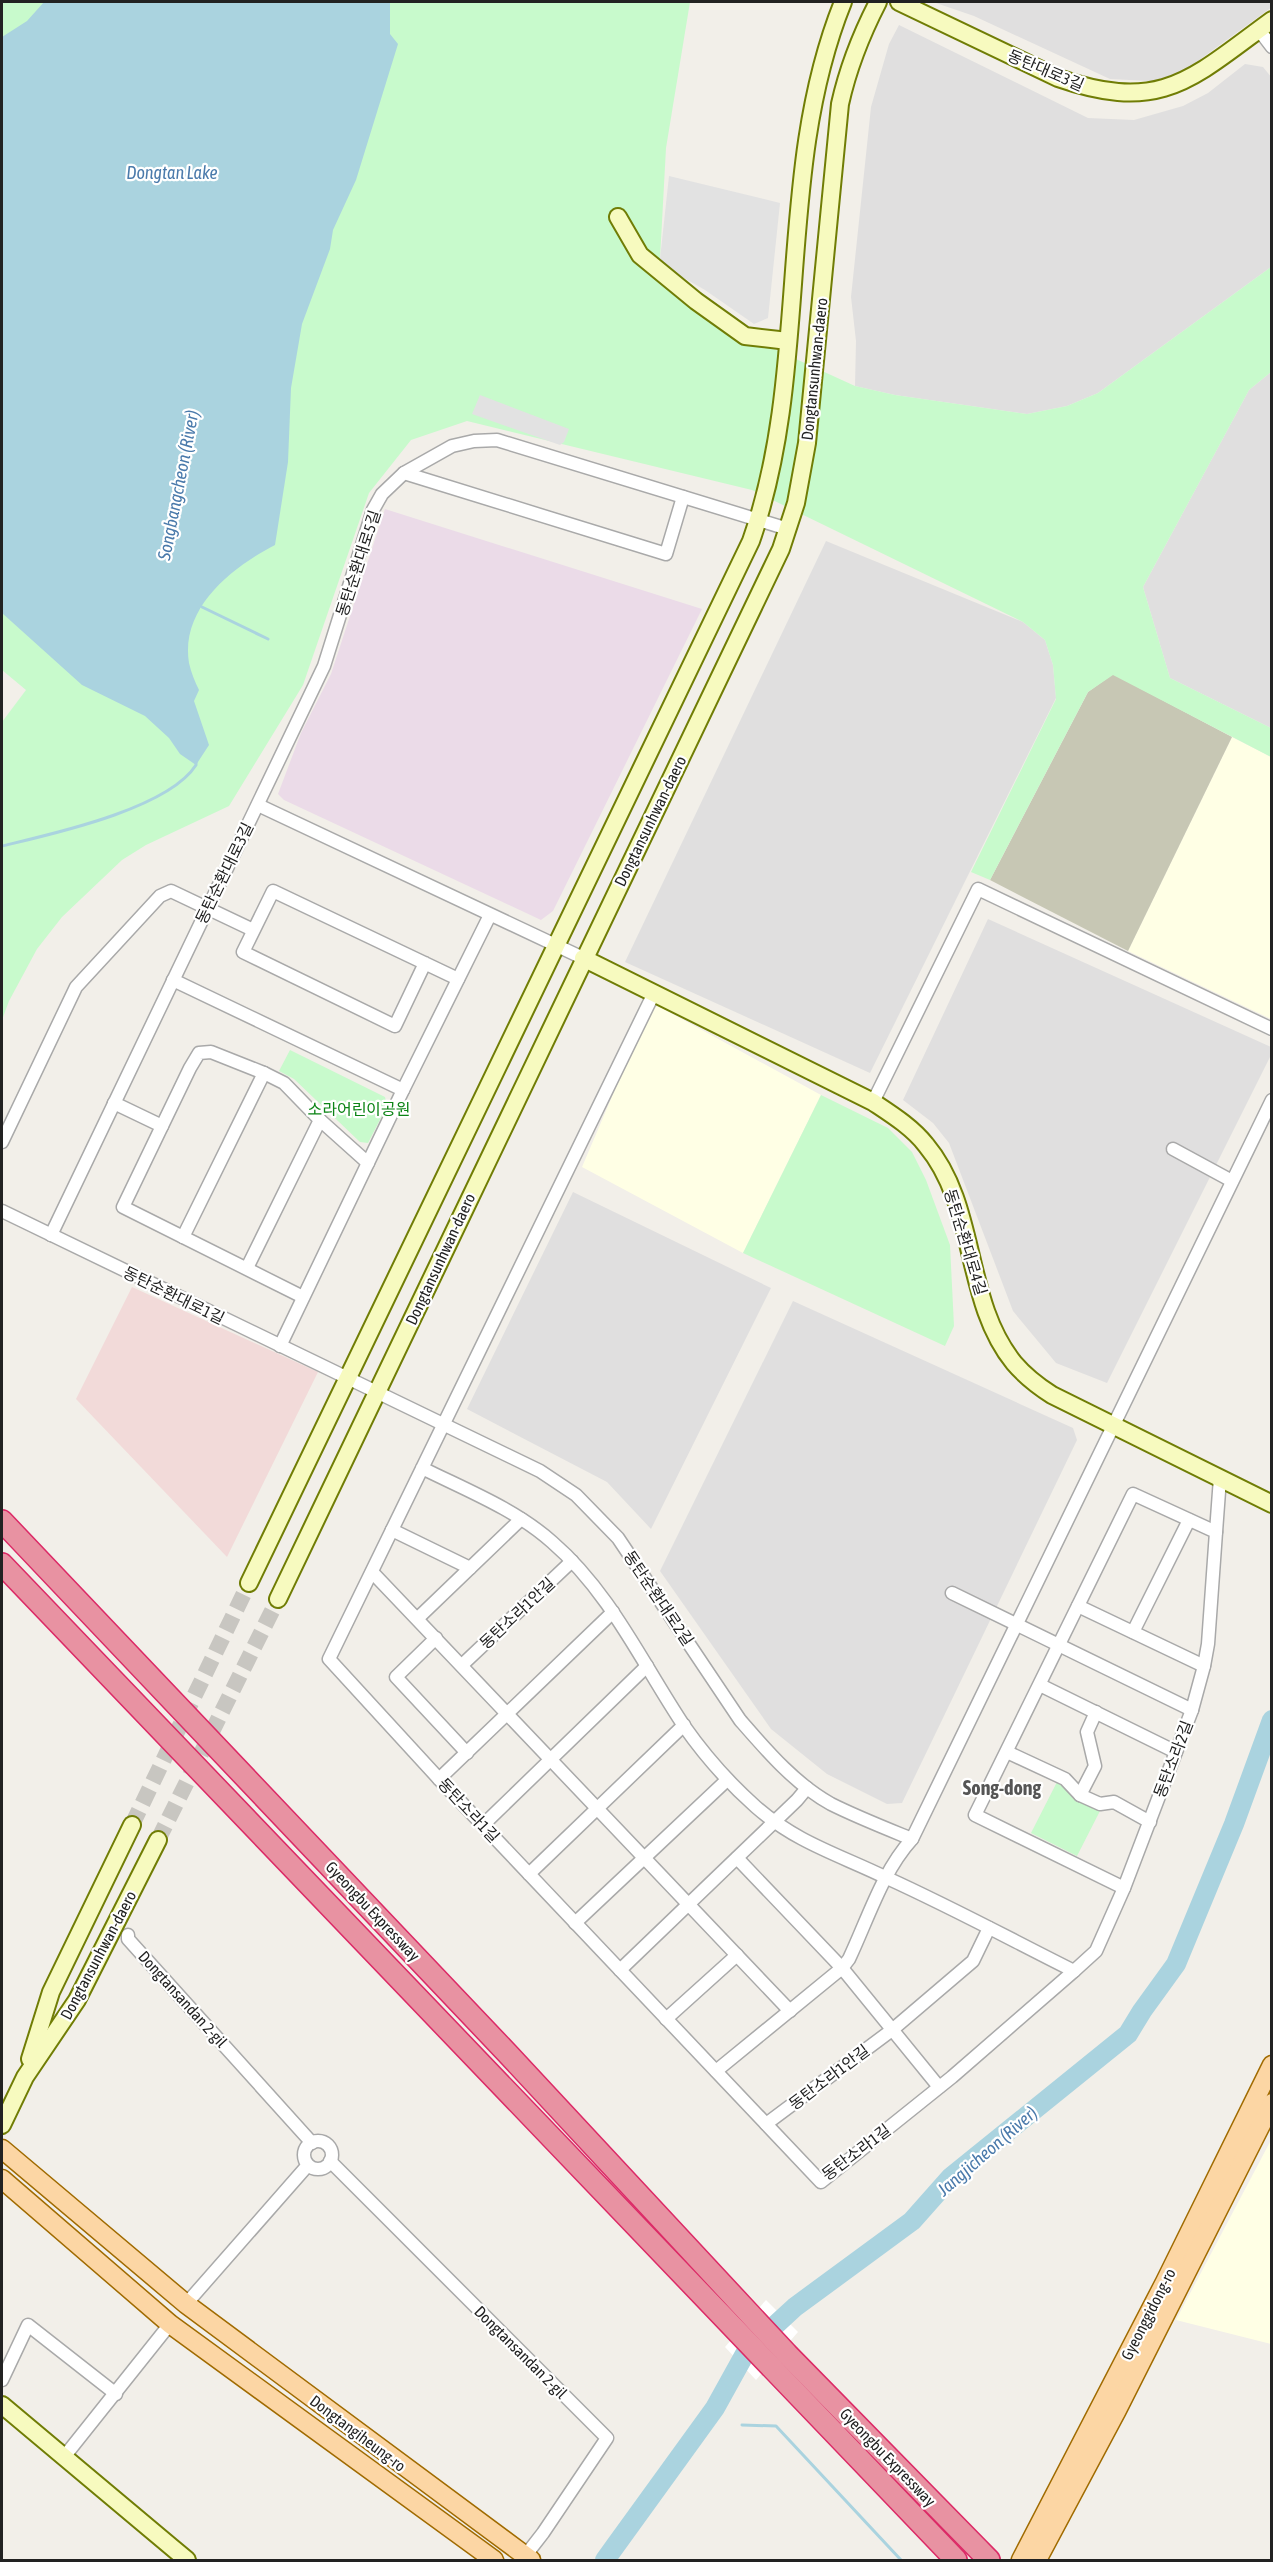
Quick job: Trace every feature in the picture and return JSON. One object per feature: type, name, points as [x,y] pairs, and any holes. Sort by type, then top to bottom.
[{"type":"highway","name":"Gyeongbu Expressway","points":[[5,1524],[373,1910],[741,2304],[780,2361],[956,2560]]},
{"type":"highway","name":"Gyeongbu Expressway","points":[[2,1564],[726,2320],[780,2361],[989,2560]]},
{"type":"main road","name":"Dongtansunhwan-daero","points":[[249,1583],[743,562],[758,520],[776,450],[811,114],[823,59],[843,2]]},
{"type":"main road","name":"Dongtansunhwan-daero","points":[[278,1599],[583,958],[768,578],[788,529],[796,503],[807,443],[840,104],[850,66],[878,2]]},
{"type":"main road","name":"동탄대로3길","points":[[899,2],[1058,78],[1084,87],[1110,92],[1156,91],[1178,84],[1195,76],[1265,25]]},
{"type":"main road","points":[[618,217],[640,255],[696,301],[745,336],[788,341]]},
{"type":"main road","points":[[583,891],[585,902],[594,910],[609,904]]},
{"type":"main road","name":"동탄순환대로4길","points":[[583,958],[873,1102],[903,1123],[926,1144],[942,1169],[954,1196],[986,1311],[996,1336],[1013,1362],[1029,1379],[1052,1395],[1272,1504]]},
{"type":"main road","points":[[511,1110],[523,1070],[547,1014],[539,1007],[525,1010]]},
{"type":"main road","name":"Dongtansunhwan-daero","points":[[25,2077],[51,1992],[132,1825]]},
{"type":"main road","name":"Dongtansunhwan-daero","points":[[25,2077],[77,2000],[158,1840]]},
{"type":"main road","name":"Gyeonggidong-ro","points":[[1021,2560],[1165,2282],[1272,2065]]},
{"type":"main road","points":[[2,2125],[25,2077]]},
{"type":"main road","name":"Gyeonggidong-ro","points":[[1037,2560],[1117,2410],[1272,2103]]},
{"type":"main road","name":"Dongtangiheung-ro","points":[[2,2149],[186,2304],[526,2559]]},
{"type":"main road","name":"Dongtangiheung-ro","points":[[2,2179],[170,2324],[494,2560]]},
{"type":"main road","points":[[2,2405],[188,2560]]},
{"type":"street","name":"동탄대로3길","points":[[1265,25],[1272,47]]},
{"type":"street","name":"동탄순환대로5길","points":[[258,805],[324,666],[373,510],[387,488],[404,473],[452,446],[474,441],[497,440],[788,529]]},
{"type":"street","points":[[404,473],[666,554],[683,497]]},
{"type":"street","name":"동탄순환대로3길","points":[[51,1234],[258,805],[583,958]]},
{"type":"street","points":[[873,1102],[978,889],[1272,1029]]},
{"type":"street","points":[[2,1142],[76,987],[160,897],[171,891],[254,930]]},
{"type":"street","points":[[425,963],[395,1026],[243,952],[273,891],[425,963],[458,979]]},
{"type":"street","points":[[280,1346],[490,915]]},
{"type":"street","points":[[173,980],[403,1090]]},
{"type":"street","name":"동탄소라1길","points":[[654,993],[329,1659],[439,1779],[821,2182],[939,2087],[1096,1951],[1124,1888]]},
{"type":"street","points":[[303,1297],[123,1207],[190,1068],[199,1053],[211,1052],[284,1083],[320,1120],[368,1162]]},
{"type":"street","points":[[183,1237],[264,1073]]},
{"type":"street","points":[[716,2072],[842,1968],[851,1954],[900,1852],[912,1839],[1272,1100]]},
{"type":"street","points":[[114,1103],[162,1126]]},
{"type":"street","points":[[248,1269],[320,1120]]},
{"type":"street","points":[[1173,1149],[1232,1181]]},
{"type":"street","name":"동탄순환대로1길","points":[[2,1210],[376,1393]]},
{"type":"street","name":"동탄순환대로2길","points":[[376,1393],[540,1470],[576,1495],[618,1538],[740,1720],[780,1763],[807,1788],[831,1804],[912,1839]]},
{"type":"street","points":[[422,1468],[522,1519],[553,1542],[572,1561],[597,1589],[613,1612],[684,1725],[727,1780],[774,1822],[817,1848],[887,1877],[1074,1971]]},
{"type":"street","name":"동탄소라2길","points":[[1124,1888],[1192,1710],[1204,1666],[1208,1644],[1220,1478]]},
{"type":"street","points":[[1124,1888],[975,1815],[1133,1494],[1216,1532]]},
{"type":"street","points":[[418,1618],[522,1519]]},
{"type":"street","points":[[1133,1632],[1189,1520]]},
{"type":"street","points":[[392,1530],[470,1568]]},
{"type":"street","name":"동탄소라1안길","points":[[462,1665],[572,1561]]},
{"type":"street","points":[[372,1572],[790,2011]]},
{"type":"street","points":[[952,1593],[1192,1710]]},
{"type":"street","points":[[1078,1606],[1204,1666]]},
{"type":"street","points":[[439,1779],[613,1612]]},
{"type":"street","points":[[436,1638],[396,1677],[467,1753]]},
{"type":"street","points":[[483,1825],[646,1666]]},
{"type":"street","points":[[1040,1685],[1176,1752]]},
{"type":"street","points":[[1080,1796],[1095,1766],[1087,1732],[1096,1712]]},
{"type":"street","points":[[529,1874],[684,1725]]},
{"type":"street","points":[[1007,1752],[1065,1779],[1080,1796],[1100,1804],[1114,1802],[1150,1822]]},
{"type":"street","points":[[576,1923],[727,1780]]},
{"type":"street","points":[[620,1970],[807,1788]]},
{"type":"street","points":[[737,1858],[842,1968],[939,2087]]},
{"type":"street","name":"동탄소라1안길","points":[[766,2124],[892,2030],[973,1961],[989,1928]]},
{"type":"street","name":"Dongtansandan 2-gil","points":[[128,1935],[128,1939],[312,2143]]},
{"type":"street","points":[[666,2019],[737,1955]]},
{"type":"street","points":[[319,2141],[327,2145],[332,2153],[330,2161],[322,2168],[312,2168],[308,2165],[304,2152],[312,2143],[319,2141]]},
{"type":"street","name":"Dongtansandan 2-gil","points":[[330,2161],[607,2438],[526,2559]]},
{"type":"street","points":[[186,2304],[308,2165]]},
{"type":"street","points":[[63,2457],[116,2394],[170,2324]]},
{"type":"street","points":[[2,2380],[28,2325],[116,2394]]},
{"type":"shaded area","points":[[933,2],[1271,2],[1272,7],[1169,82],[1110,79],[974,16]]},
{"type":"shaded area","points":[[899,25],[1088,118],[1134,120],[1183,106],[1208,93],[1245,64],[1263,67],[1272,78],[1271,267],[1098,393],[1067,406],[1027,414],[895,395],[855,386],[856,341],[851,297],[871,107],[889,44]]},
{"type":"shaded area","points":[[669,176],[780,203],[768,318],[754,324],[705,290],[677,274],[660,259]]},
{"type":"shaded area","points":[[1271,372],[1271,728],[1170,678],[1143,587],[1249,390]]},
{"type":"shaded area","points":[[480,395],[569,429],[564,442],[560,445],[472,414]]},
{"type":"shaded area","points":[[385,509],[702,609],[553,911],[541,920],[284,800],[278,794],[301,733],[331,674]]},
{"type":"shaded area","points":[[826,541],[1023,622],[1045,640],[1053,665],[1056,698],[870,1073],[625,962]]},
{"type":"shaded area","points":[[1113,674],[1232,737],[1128,951],[990,880],[1088,692]]},
{"type":"shaded area","points":[[1232,737],[1271,757],[1271,1019],[1128,951]]},
{"type":"shaded area","points":[[988,919],[1271,1047],[1271,1055],[1107,1383],[1056,1363],[1013,1311],[949,1143],[933,1123],[903,1100]]},
{"type":"shaded area","points":[[658,1006],[821,1095],[743,1253],[582,1167],[649,1010]]},
{"type":"shaded area","points":[[573,1192],[771,1288],[651,1529],[607,1482],[467,1409]]},
{"type":"shaded area","points":[[132,1287],[318,1372],[227,1557],[76,1399]]},
{"type":"shaded area","points":[[793,1301],[1073,1428],[1077,1440],[902,1803],[887,1804],[827,1774],[771,1729],[660,1571]]},
{"type":"shaded area","points":[[1271,2140],[1271,2344],[1176,2320]]},
{"type":"green space","points":[[2,2],[690,2],[666,148],[660,259],[761,343],[855,386],[895,395],[1027,414],[1067,406],[1098,393],[1271,267],[1271,372],[1249,390],[1143,587],[1170,678],[1271,728],[1271,757],[1113,675],[1088,692],[990,880],[971,872],[1056,699],[1053,665],[1045,640],[1023,622],[752,490],[467,421],[411,440],[369,493],[303,685],[229,806],[146,845],[122,860],[62,917],[37,949],[9,1001],[2,1020],[2,722],[26,690],[2,670]]},
{"type":"green space","name":"소라어린이공원","points":[[290,1050],[385,1097],[387,1106],[368,1143],[360,1142],[294,1079],[279,1071]]},
{"type":"green space","points":[[821,1095],[888,1128],[912,1152],[926,1180],[950,1245],[954,1326],[945,1346],[743,1253]]},
{"type":"green space","points":[[1058,1780],[1101,1809],[1077,1856],[1031,1833]]},
{"type":"water","name":"Dongtan Lake","points":[[44,2],[390,2],[390,34],[398,44],[356,180],[333,230],[330,249],[302,324],[291,388],[288,462],[275,545],[242,565],[213,592],[201,607],[188,643],[189,663],[199,690],[194,701],[209,745],[196,765],[180,754],[169,738],[145,716],[82,685],[2,613],[2,37],[27,21]]},
{"type":"pier","points":[[766,2300],[798,2332],[756,2380],[725,2347]]},
{"type":"waterway","points":[[202,607],[268,639]]},
{"type":"waterway","name":"Songbangcheon (River)","points":[[2,846],[78,827],[135,807],[161,795],[182,781],[196,762]]},
{"type":"waterway","name":"Jangjicheon (River)","points":[[605,2560],[715,2408],[746,2352],[795,2307],[912,2221],[951,2177],[1128,2034],[1176,1964],[1234,1824],[1272,1720]]},
{"type":"waterway","name":"Jangjicheon (River)","points":[[715,2408],[721,2412]]},
{"type":"waterway","points":[[742,2425],[776,2426],[901,2560]]},
{"type":"tunnel","points":[[132,1825],[249,1583]]},
{"type":"tunnel","points":[[158,1840],[278,1599]]},
{"type":"district","name":"Song-dong","points":[[1002,1787]]}]
